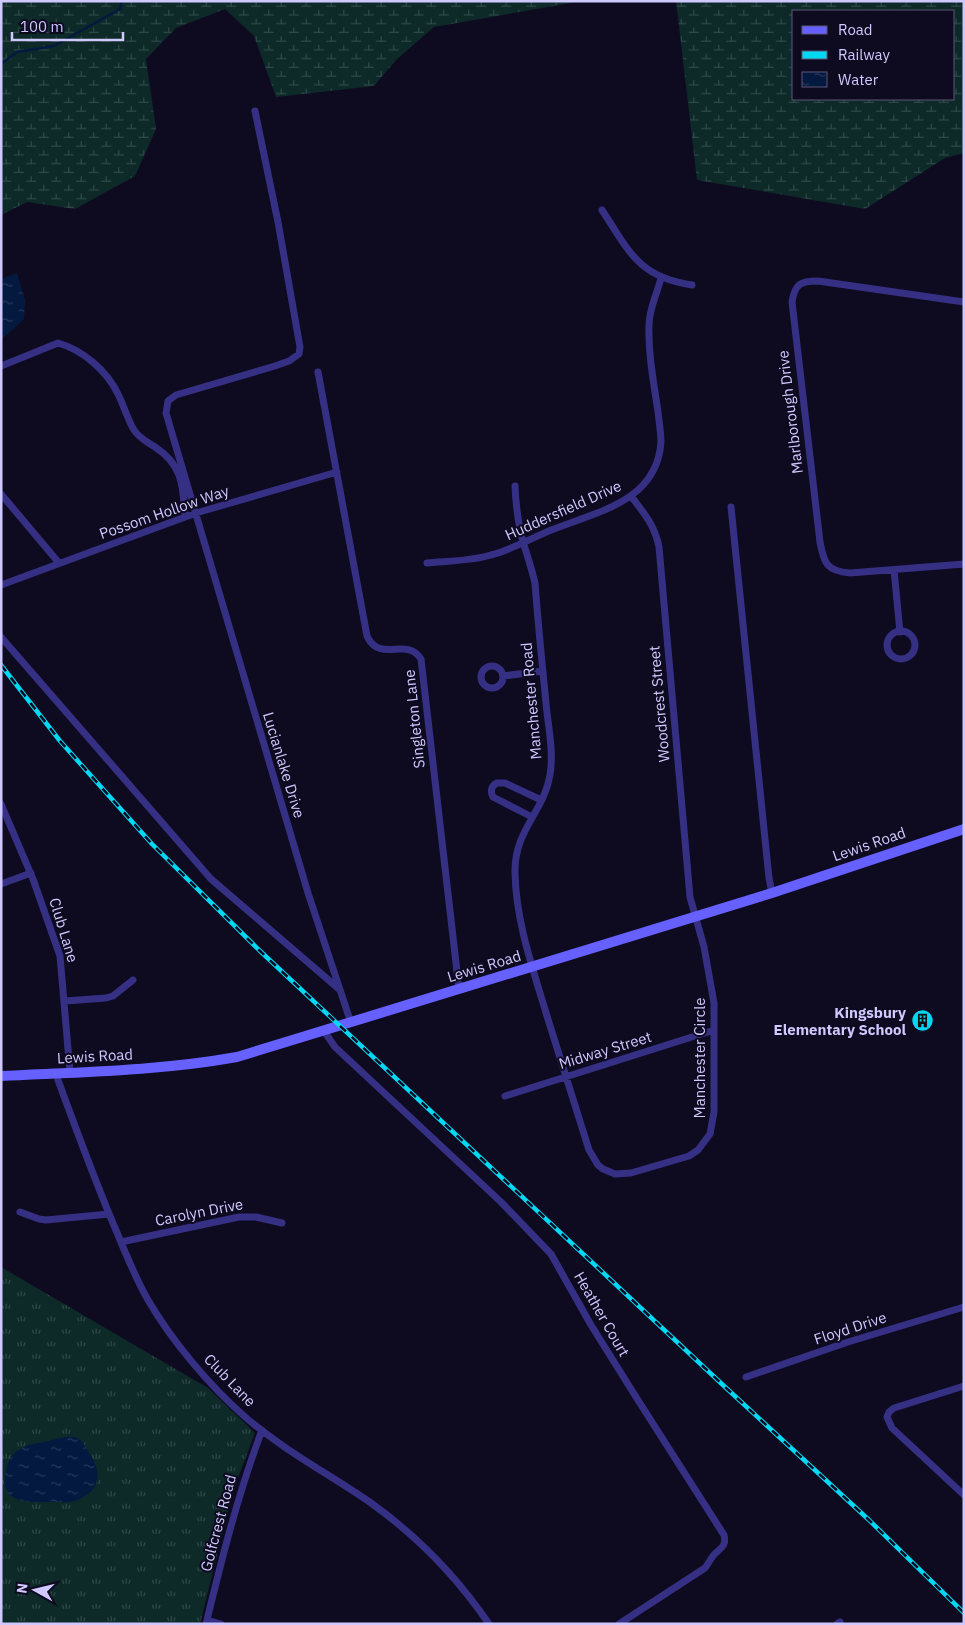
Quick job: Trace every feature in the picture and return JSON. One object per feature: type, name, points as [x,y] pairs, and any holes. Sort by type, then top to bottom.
[{"type":"street","name":"Lucianlake Drive","points":[[255,111],[278,222],[300,346],[299,354],[289,360],[176,395],[168,401],[166,413],[308,893],[351,1023]]},
{"type":"street","points":[[602,210],[626,248],[638,262],[661,278],[692,285]]},
{"type":"street","name":"Huddersfield Drive","points":[[427,563],[484,557],[523,544],[554,528],[614,506],[631,496],[652,472],[659,458],[661,440],[648,329],[650,313],[661,278]]},
{"type":"street","name":"Marlborough Drive","points":[[964,302],[818,281],[802,283],[795,289],[792,302],[820,542],[824,560],[831,569],[842,572],[964,564]]},
{"type":"street","points":[[1,366],[58,343],[82,353],[109,379],[119,394],[134,430],[139,437],[174,463],[180,474],[184,491],[185,517]]},
{"type":"street","name":"Singleton Lane","points":[[318,372],[367,636],[370,643],[378,649],[409,650],[414,652],[421,660],[459,988]]},
{"type":"street","name":"Possom Hollow Way","points":[[1,584],[196,513],[337,472]]},
{"type":"street","name":"Manchester Road","points":[[516,486],[516,506],[523,544],[532,568],[535,583],[551,773],[546,790],[517,849],[515,870],[521,923],[532,967]]},
{"type":"street","points":[[1,494],[59,563]]},
{"type":"street","name":"Woodcrest Street","points":[[631,496],[651,522],[657,536],[690,897],[695,918]]},
{"type":"street","points":[[731,507],[772,893]]},
{"type":"street","points":[[894,570],[900,632]]},
{"type":"street","points":[[900,632],[909,634],[915,644],[912,654],[901,659],[891,655],[887,644],[892,634],[900,632]]},
{"type":"street","points":[[1,637],[211,879],[340,989]]},
{"type":"street","points":[[503,676],[543,671]]},
{"type":"street","points":[[532,817],[493,797],[492,786],[500,782],[541,800]]},
{"type":"street","name":"Club Lane","points":[[1,804],[31,872],[60,956],[70,1072]]},
{"type":"street","name":"Lewis Road","points":[[1,1076],[149,1068],[207,1063],[236,1057],[695,918],[964,829]]},
{"type":"street","points":[[1,884],[31,872]]},
{"type":"street","name":"Manchester Circle","points":[[532,967],[589,1150],[598,1165],[614,1174],[631,1173],[689,1156],[705,1142],[713,1126],[714,1112],[712,987],[704,947],[695,918]]},
{"type":"street","points":[[65,1001],[113,996],[133,980]]},
{"type":"street","name":"Midway Street","points":[[505,1096],[714,1030]]},
{"type":"street","name":"Heather Court","points":[[324,1031],[335,1047],[501,1202],[551,1254],[591,1325],[724,1534],[723,1548],[713,1555],[705,1568],[619,1624]]},
{"type":"street","name":"Club Lane","points":[[57,1073],[58,1080],[121,1242],[149,1301],[176,1342],[221,1394],[262,1430],[285,1448],[370,1503],[419,1542],[451,1575],[490,1624]]},
{"type":"street","points":[[20,1212],[46,1220],[109,1214]]},
{"type":"street","name":"Carolyn Drive","points":[[121,1242],[239,1217],[256,1216],[282,1223]]},
{"type":"street","name":"Floyd Drive","points":[[746,1378],[848,1342],[964,1307]]},
{"type":"street","points":[[964,1386],[901,1405],[891,1410],[887,1417],[892,1428],[964,1495]]},
{"type":"street","name":"Golfcrest Road","points":[[206,1622],[245,1475],[262,1430]]},
{"type":"street","points":[[206,1622],[222,1624]]},
{"type":"green space","points":[[1,1],[582,1],[434,27],[396,60],[374,86],[276,97],[254,36],[225,9],[176,28],[146,59],[156,129],[135,176],[75,209],[27,202],[1,215]]},
{"type":"green space","points":[[676,1],[964,1],[964,153],[945,158],[865,209],[697,180]]},
{"type":"green space","points":[[1,1267],[208,1388],[255,1433],[233,1491],[200,1624],[1,1624]]},
{"type":"water","points":[[17,273],[25,300],[24,319],[1,338],[1,279]]},
{"type":"water","points":[[64,1437],[77,1438],[84,1444],[96,1466],[98,1474],[95,1487],[83,1497],[67,1502],[28,1502],[10,1495],[6,1489],[5,1480],[6,1468],[13,1454],[32,1444]]},
{"type":"waterway","points":[[1,64],[17,52],[54,46],[120,9],[122,1]]},
{"type":"railway","points":[[1,665],[60,741],[152,844],[259,950],[869,1520],[964,1613]]},
{"type":"place","name":"Kingsbury Elementary School","points":[[922,1021]]}]
